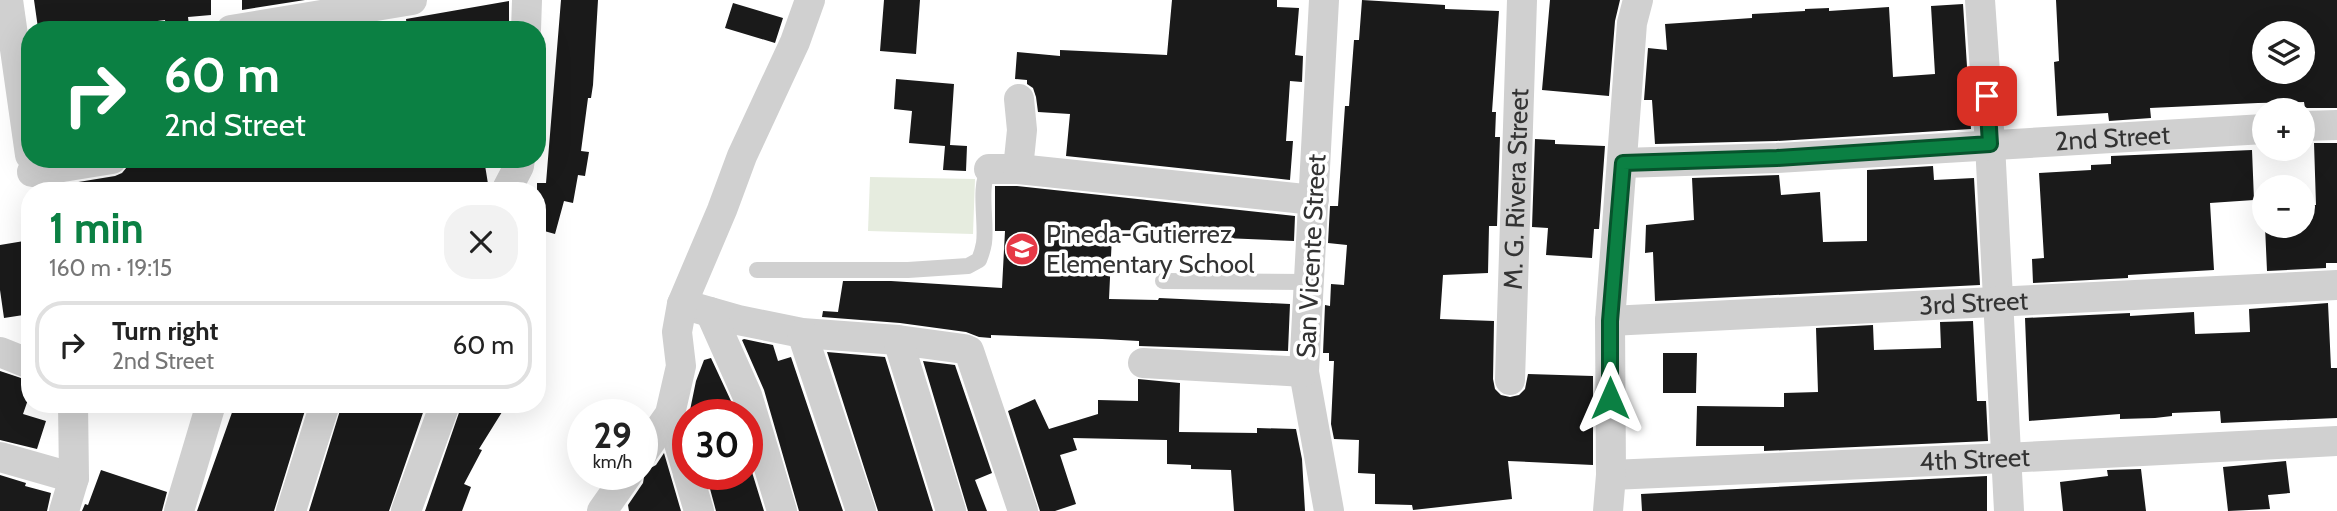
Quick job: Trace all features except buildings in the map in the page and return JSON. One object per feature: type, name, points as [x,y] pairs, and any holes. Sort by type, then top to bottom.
[{"type":"street","points":[[8,0],[21,98]]},
{"type":"street","points":[[285,21],[412,0]]},
{"type":"street","points":[[526,21],[527,0]]},
{"type":"street","points":[[658,431],[670,414],[681,366],[677,332],[696,308],[722,210],[742,156],[795,42],[810,0]]},
{"type":"street","name":"San Vicente Street","points":[[1324,0],[1304,372],[1329,511]]},
{"type":"street","name":"M. G. Rivera Street","points":[[1510,380],[1522,0]]},
{"type":"street","points":[[1608,511],[1611,475],[1610,321],[1632,23],[1638,0]]},
{"type":"street","points":[[1980,0],[2009,511]]},
{"type":"street","points":[[1019,99],[1022,130],[1004,169],[1314,200]]},
{"type":"street","points":[[2315,126],[2337,125]]},
{"type":"street","name":"2nd Street","points":[[1623,163],[1777,158],[2252,130]]},
{"type":"street","name":"3rd Street","points":[[1610,321],[2337,285]]},
{"type":"street","points":[[696,308],[802,333],[898,340],[969,351],[1023,511]]},
{"type":"street","points":[[696,308],[747,395],[782,511]]},
{"type":"street","points":[[802,333],[862,511]]},
{"type":"street","points":[[898,340],[951,511]]},
{"type":"street","points":[[0,352],[21,360]]},
{"type":"street","points":[[1143,363],[1304,372]]},
{"type":"street","points":[[64,511],[74,478],[73,413]]},
{"type":"street","points":[[178,511],[208,413]]},
{"type":"street","points":[[291,511],[322,413]]},
{"type":"street","points":[[406,511],[442,413]]},
{"type":"street","points":[[670,414],[672,421]]},
{"type":"street","name":"4th Street","points":[[1611,475],[2337,440]]},
{"type":"street","points":[[0,457],[74,478]]},
{"type":"street","points":[[605,509],[617,490]]},
{"type":"street","points":[[693,490],[699,511]]},
{"type":"lane","points":[[757,270],[908,270],[968,266],[979,260],[984,243],[986,174],[1004,169]]},
{"type":"lane","points":[[1163,281],[1309,282]]},
{"type":"shaded area","points":[[870,177],[975,179],[973,234],[868,231]]},
{"type":"place","name":"Pineda-Gutierrez Elementary School","points":[[1022,249]]},
{"type":"route","points":[[1610,398],[1610,321],[1623,163],[1777,158],[1990,144],[1987,96]]}]
